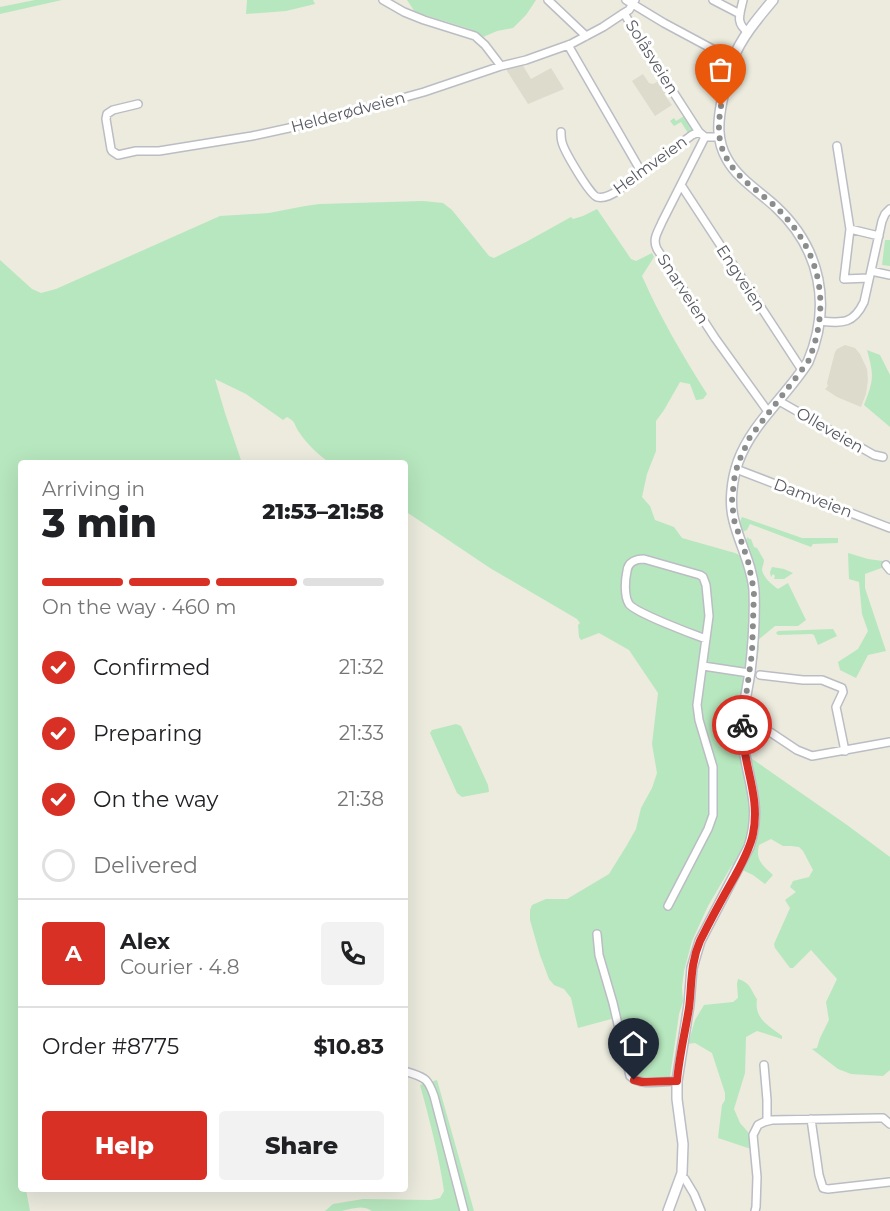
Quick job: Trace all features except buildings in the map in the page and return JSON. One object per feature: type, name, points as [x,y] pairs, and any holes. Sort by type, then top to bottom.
[{"type":"main road","points":[[668,1211],[681,1178],[683,1144],[677,1081],[696,952],[749,847],[756,818],[742,729],[752,645],[754,591],[750,569],[732,511],[734,480],[736,469],[750,437],[802,370],[813,349],[819,321],[820,291],[816,271],[803,239],[786,217],[733,168],[726,158],[719,137],[719,119],[733,60],[748,32],[773,0]]},
{"type":"street","points":[[383,0],[424,20],[475,36],[501,66]]},
{"type":"street","points":[[548,0],[586,36]]},
{"type":"street","points":[[713,0],[740,15]]},
{"type":"street","points":[[743,0],[741,25],[748,32]]},
{"type":"street","points":[[631,2],[733,60]]},
{"type":"street","name":"Helderødveien","points":[[138,104],[113,110],[107,114],[111,149],[116,154],[159,151],[274,132],[424,92],[568,45],[629,10],[631,2]]},
{"type":"street","name":"Solåsveien","points":[[624,13],[702,134]]},
{"type":"street","points":[[568,45],[642,173]]},
{"type":"street","name":"Helmveien","points":[[561,132],[562,142],[586,186],[595,196],[602,198],[614,193],[685,139],[702,134]]},
{"type":"street","points":[[702,134],[719,137]]},
{"type":"street","name":"Snarveien","points":[[702,134],[681,185],[656,236],[655,246],[769,413]]},
{"type":"street","points":[[837,147],[850,229],[844,279],[890,274]]},
{"type":"street","name":"Engveien","points":[[681,185],[802,370]]},
{"type":"street","points":[[819,321],[840,322],[855,317],[860,312],[884,217],[890,209]]},
{"type":"street","points":[[850,229],[879,236]]},
{"type":"street","name":"Olleveien","points":[[779,400],[874,455],[883,457]]},
{"type":"street","name":"Damveien","points":[[736,469],[890,528]]},
{"type":"street","points":[[668,906],[708,829],[713,814],[713,767],[697,708],[698,693],[703,666],[709,616],[706,585],[703,577],[696,574],[644,559],[632,562],[627,571],[626,590],[626,597],[631,606],[706,639]]},
{"type":"street","points":[[703,666],[749,674]]},
{"type":"street","points":[[760,675],[822,680],[842,688],[843,692],[836,707],[845,750]]},
{"type":"street","points":[[742,729],[764,729],[797,750],[812,756],[890,742]]},
{"type":"street","points":[[597,934],[599,955],[630,1076],[642,1082],[677,1081]]},
{"type":"street","points":[[764,1065],[767,1121]]},
{"type":"street","points":[[408,1072],[426,1079],[430,1085],[464,1211]]},
{"type":"street","points":[[755,1211],[757,1176],[753,1135],[758,1125],[767,1121],[878,1118],[883,1118],[890,1124]]},
{"type":"street","points":[[811,1119],[819,1175],[824,1188],[890,1182]]},
{"type":"street","points":[[681,1178],[685,1179],[694,1194],[700,1211]]},
{"type":"shaded area","points":[[522,64],[531,79],[551,68],[564,89],[528,104],[507,71],[507,68]]},
{"type":"shaded area","points":[[643,74],[649,83],[659,81],[672,105],[655,116],[632,81]]},
{"type":"shaded area","points":[[845,345],[855,348],[867,369],[866,394],[861,407],[825,389],[828,386],[835,352]]},
{"type":"green space","points":[[35,0],[62,0],[0,14],[0,7]]},
{"type":"green space","points":[[247,0],[313,0],[315,4],[286,11],[246,14]]},
{"type":"green space","points":[[407,0],[536,0],[513,28],[483,37],[470,29],[415,12]]},
{"type":"green space","points":[[686,115],[695,128],[688,133],[681,122],[674,126],[670,121],[674,118],[676,121]]},
{"type":"green space","points":[[423,201],[443,203],[452,210],[489,256],[494,258],[571,217],[573,219],[583,216],[597,209],[631,259],[636,261],[652,253],[654,257],[642,276],[672,336],[707,394],[703,399],[696,400],[690,384],[680,382],[656,421],[656,451],[647,474],[642,497],[650,506],[655,520],[674,527],[682,538],[735,553],[751,561],[745,541],[748,537],[751,539],[764,560],[762,570],[764,575],[778,589],[788,583],[806,620],[798,626],[775,626],[758,640],[759,648],[747,724],[751,758],[890,857],[890,1070],[883,1076],[851,1074],[838,1069],[812,1049],[817,1048],[829,1020],[826,1002],[837,979],[811,950],[793,968],[790,968],[775,948],[774,944],[790,908],[785,900],[796,892],[790,887],[793,881],[809,877],[813,870],[799,847],[783,846],[771,839],[759,845],[758,855],[763,866],[773,875],[765,884],[753,875],[732,865],[708,906],[692,941],[684,971],[683,1002],[679,1014],[670,1077],[627,1077],[615,1018],[578,1028],[571,998],[564,989],[554,985],[549,979],[530,920],[530,910],[532,905],[546,899],[567,899],[609,874],[627,845],[636,829],[641,808],[657,773],[652,744],[658,693],[629,650],[599,633],[581,640],[578,625],[580,623],[577,619],[490,568],[408,513],[408,460],[326,460],[309,445],[290,419],[287,417],[283,420],[246,394],[215,379],[241,460],[18,460],[18,1192],[26,1192],[30,1211],[0,1211],[0,260],[32,289],[41,293],[56,289],[220,216],[269,213],[320,204]]},
{"type":"green space","points":[[885,240],[890,240],[890,266],[882,265]]},
{"type":"green space","points":[[867,350],[880,355],[890,375],[890,427],[864,405],[872,378]]},
{"type":"green space","points":[[742,517],[802,538],[838,538],[838,543],[813,544],[811,547],[750,524],[747,530],[742,532],[740,521]]},
{"type":"green space","points":[[848,553],[890,562],[890,568],[884,567],[865,574],[865,588],[886,651],[868,655],[856,678],[840,670],[838,662],[858,649],[868,631],[862,614],[859,582],[849,579]]},
{"type":"green space","points":[[772,567],[793,573],[784,579],[774,579],[775,576],[773,574],[771,577],[770,572]]},
{"type":"green space","points":[[833,629],[837,636],[818,645],[812,634],[778,635],[776,633],[778,631]]},
{"type":"green space","points":[[456,724],[461,726],[488,785],[489,792],[462,797],[457,793],[430,733],[432,730]]},
{"type":"green space","points":[[738,979],[748,984],[757,999],[758,1012],[763,1021],[782,1036],[782,1039],[757,1031],[746,1037],[745,1073],[734,1109],[740,1123],[748,1132],[751,1149],[718,1138],[725,1093],[712,1053],[695,1043],[688,1044],[695,1020],[704,1005],[733,1002],[738,998]]},
{"type":"green space","points":[[437,1080],[474,1211],[372,1211],[361,1207],[325,1211],[333,1204],[363,1199],[431,1200],[440,1198],[444,1191],[442,1178],[420,1085]]},
{"type":"way so far","points":[[721,106],[718,128],[726,158],[742,177],[786,217],[802,238],[812,257],[821,302],[817,333],[808,362],[750,437],[738,463],[734,480],[732,511],[748,561],[754,591],[752,653],[742,725]]},
{"type":"route","points":[[634,1080],[642,1082],[677,1081],[696,952],[753,836],[756,807],[742,725]]}]
